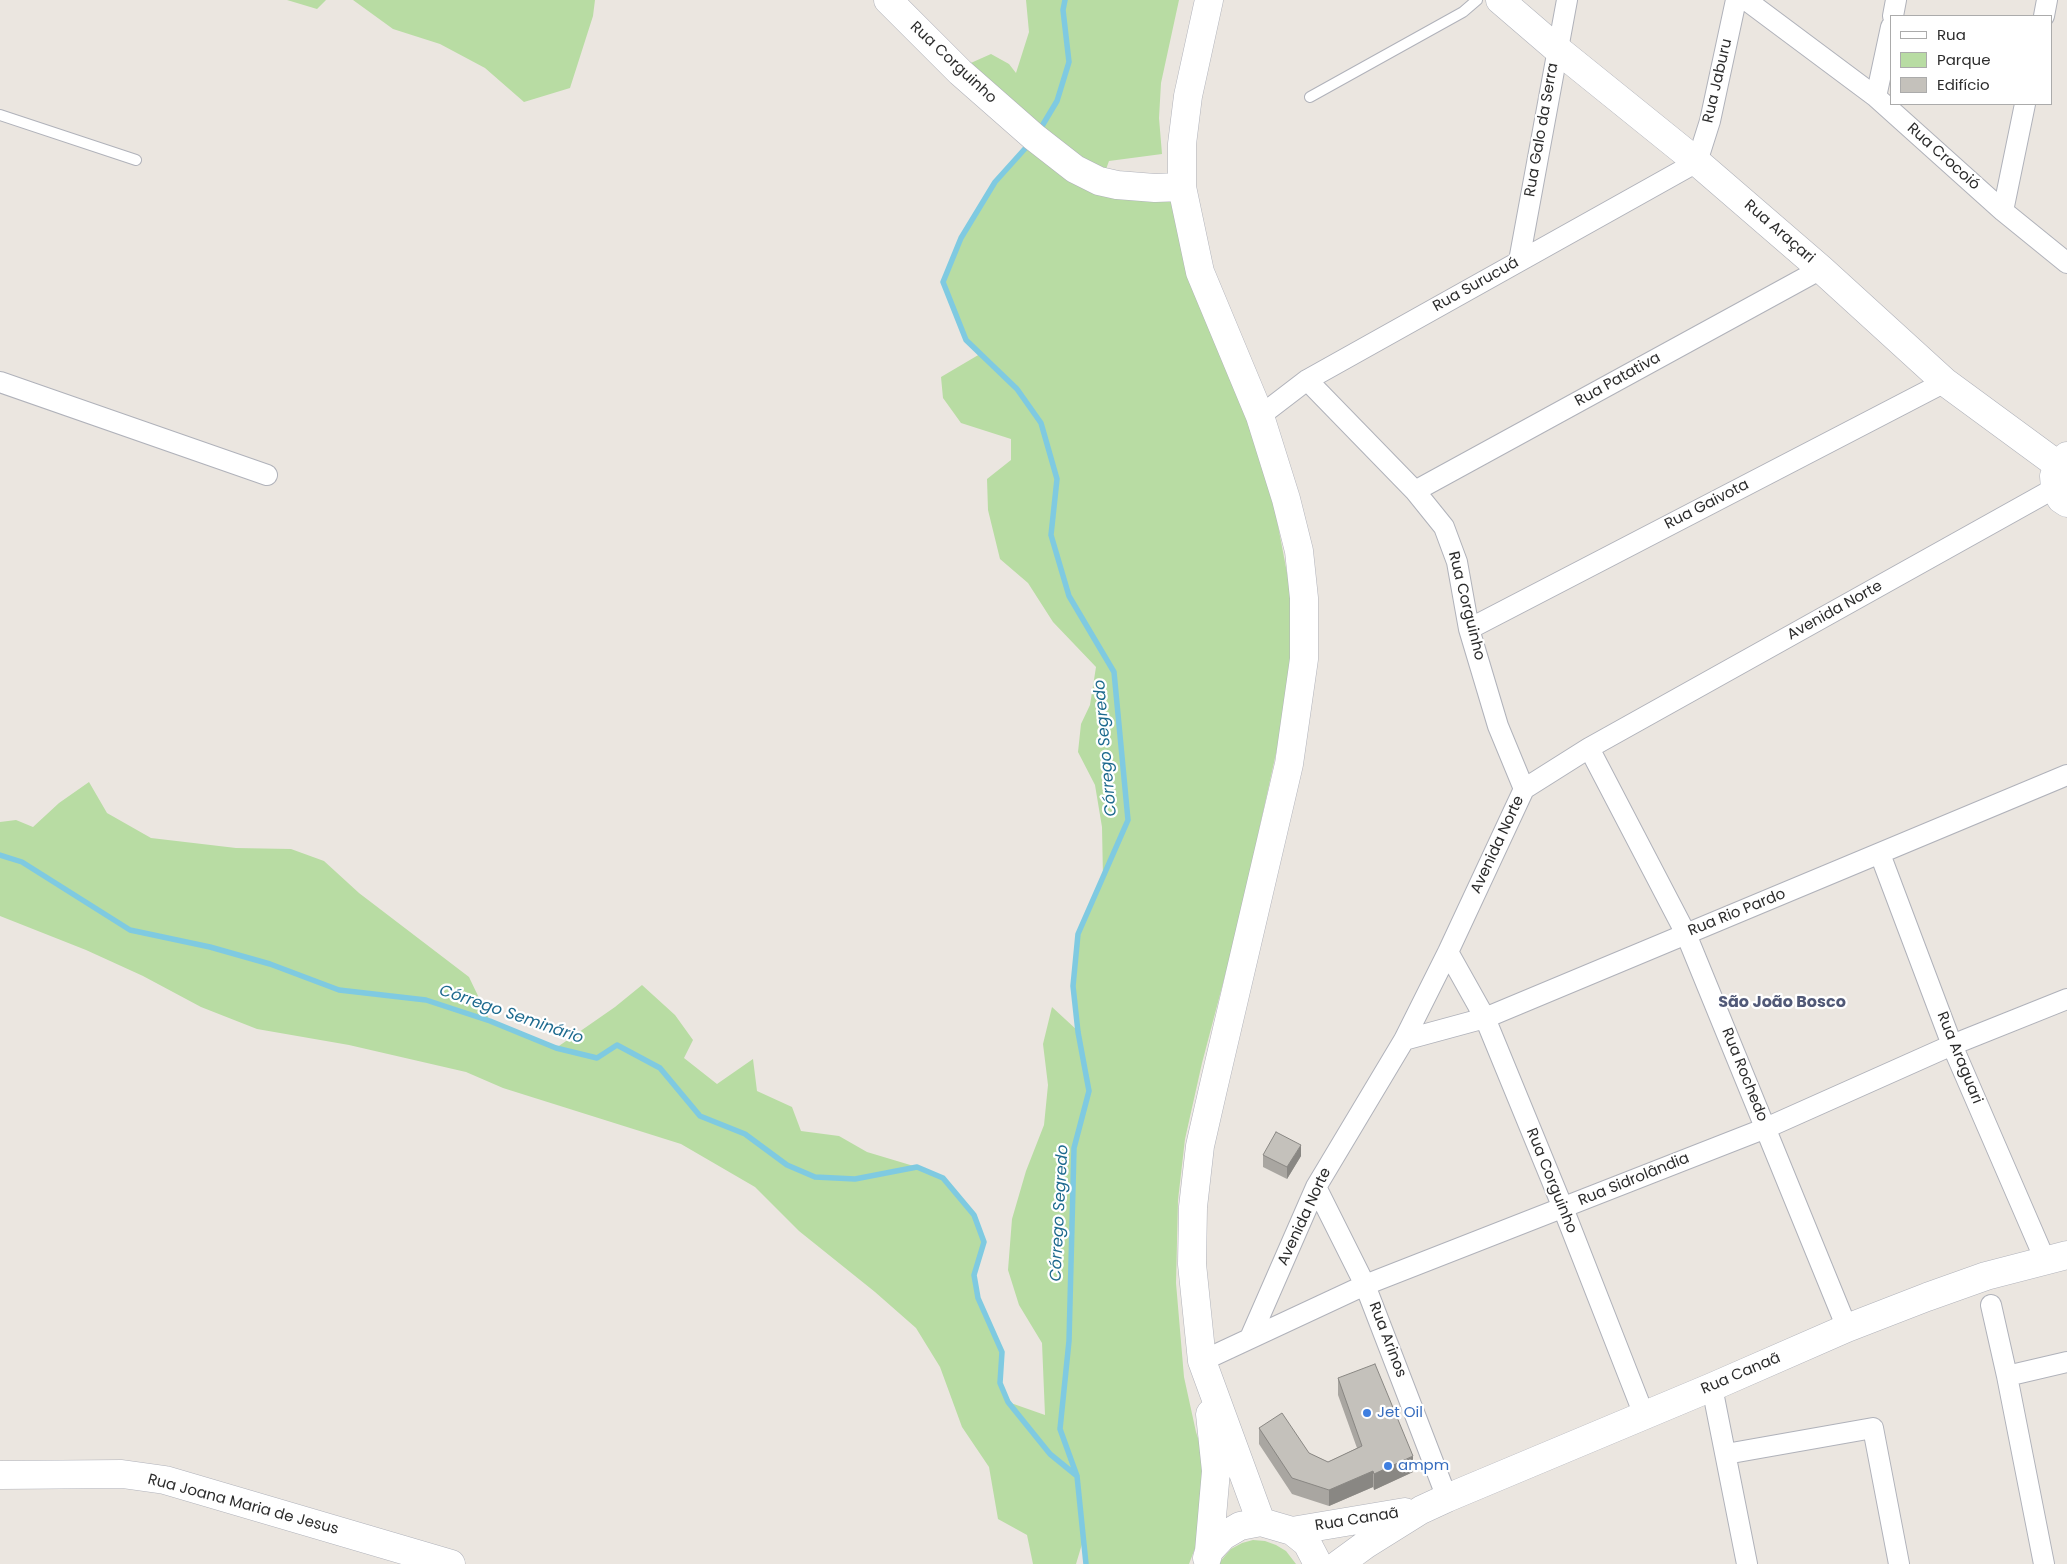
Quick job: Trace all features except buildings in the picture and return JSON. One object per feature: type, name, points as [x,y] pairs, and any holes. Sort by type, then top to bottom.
[{"type":"street","name":"Rua Corguinho","points":[[888,0],[960,72],[1020,125],[1075,169],[1099,181],[1117,185],[1156,188],[1182,187]]},
{"type":"street","points":[[1207,1558],[1216,1471],[1192,1264],[1193,1206],[1200,1146],[1289,764],[1304,659],[1304,598],[1299,551],[1286,498],[1260,416],[1200,272],[1182,187],[1182,144],[1188,96],[1209,0]]},
{"type":"street","name":"Rua Araçari","points":[[1500,0],[1557,49],[1697,162],[1821,269],[1946,382],[2062,478]]},
{"type":"street","name":"Rua Galo da Serra","points":[[1519,261],[1567,0]]},
{"type":"street","name":"Rua Jaburu","points":[[1697,162],[1710,120],[1736,0]]},
{"type":"street","name":"Rua Crocoió","points":[[1746,0],[1876,97],[2003,211],[2067,263]]},
{"type":"street","points":[[1893,15],[1896,0]]},
{"type":"street","points":[[2044,15],[2047,0]]},
{"type":"street","points":[[1876,97],[1890,32]]},
{"type":"street","points":[[2003,211],[2025,105]]},
{"type":"street","name":"Rua Surucuá","points":[[1260,416],[1307,380],[1697,162]]},
{"type":"street","name":"Rua Patativa","points":[[1415,491],[1821,269]]},
{"type":"street","name":"Rua Corguinho","points":[[1307,380],[1415,491],[1444,527],[1457,562],[1469,629],[1498,726],[1524,789]]},
{"type":"street","points":[[0,382],[267,475]]},
{"type":"street","name":"Rua Gaivota","points":[[1469,629],[1946,382]]},
{"type":"street","name":"Avenida Norte","points":[[1250,1338],[1316,1187],[1404,1040],[1448,952],[1524,789],[1589,748],[2062,478]]},
{"type":"street","name":"Rua Rochedo","points":[[1589,748],[1686,934],[1847,1328]]},
{"type":"street","name":"Rua Rio Pardo","points":[[1404,1040],[1485,1018],[2067,775]]},
{"type":"street","name":"Rua Araguari","points":[[1880,854],[1952,1045],[2056,1257]]},
{"type":"street","name":"Rua Corguinho","points":[[1448,952],[1485,1018],[1563,1208],[1644,1415]]},
{"type":"street","name":"Rua Sidrolândia","points":[[1204,1366],[1250,1338],[1366,1285],[1766,1128],[1952,1045],[2067,999]]},
{"type":"street","name":"Rua Arinos","points":[[1316,1187],[1366,1285],[1446,1498]]},
{"type":"street","name":"Rua Canaã","points":[[1339,1564],[1365,1545],[1421,1510],[1446,1498],[1712,1388],[1847,1328],[1952,1288],[2056,1257]]},
{"type":"street","points":[[1991,1305],[2044,1564]]},
{"type":"street","points":[[2007,1376],[2067,1362]]},
{"type":"street","points":[[1204,1366],[1261,1522]]},
{"type":"street","points":[[1712,1388],[1747,1564]]},
{"type":"street","points":[[1726,1454],[1873,1428],[1899,1564]]},
{"type":"street","name":"Rua Joana Maria de Jesus","points":[[0,1475],[122,1474],[165,1480],[451,1564]]},
{"type":"street","name":"Rua Canaã","points":[[1292,1531],[1421,1510]]},
{"type":"street","points":[[1207,1558],[1223,1536],[1240,1526],[1261,1522],[1292,1531],[1307,1543],[1318,1564]]},
{"type":"lane","points":[[1310,97],[1463,12],[1477,0]]},
{"type":"lane","points":[[0,115],[136,160]]},
{"type":"green space","points":[[287,0],[326,0],[317,9]]},
{"type":"green space","points":[[353,0],[595,0],[593,16],[570,88],[524,102],[485,68],[440,44],[393,29]]},
{"type":"green space","points":[[1026,0],[1179,0],[1161,83],[1159,118],[1162,154],[1109,161],[1101,183],[1169,191],[1271,489],[1292,599],[1292,643],[1286,708],[1237,930],[1202,1063],[1185,1139],[1178,1200],[1176,1283],[1184,1377],[1196,1432],[1207,1466],[1199,1538],[1189,1564],[1086,1564],[1082,1544],[1076,1564],[1033,1564],[1027,1535],[998,1519],[989,1467],[962,1427],[940,1367],[916,1328],[875,1292],[799,1231],[755,1187],[681,1144],[503,1088],[466,1072],[349,1045],[257,1029],[201,1007],[143,976],[86,950],[0,916],[0,822],[16,820],[33,827],[59,803],[89,782],[107,813],[151,838],[236,848],[291,849],[324,861],[359,893],[469,977],[490,1021],[556,1048],[615,1007],[642,985],[675,1015],[693,1040],[684,1058],[717,1084],[753,1059],[757,1091],[792,1107],[801,1131],[839,1136],[867,1152],[917,1167],[943,1178],[974,1215],[984,1242],[974,1275],[978,1298],[1002,1352],[1000,1383],[1008,1402],[1045,1415],[1042,1343],[1019,1305],[1008,1270],[1012,1219],[1026,1171],[1044,1125],[1048,1085],[1043,1044],[1052,1007],[1078,1031],[1073,986],[1078,934],[1103,879],[1102,827],[1095,785],[1078,752],[1081,724],[1090,705],[1096,667],[1053,622],[1028,583],[1000,559],[988,510],[987,479],[1011,460],[1011,439],[961,423],[943,398],[941,377],[980,354],[966,340],[943,282],[961,238],[995,182],[1030,139],[964,66],[991,54],[1009,64],[1016,73],[1029,32]]},
{"type":"green space","points":[[1253,1540],[1265,1541],[1276,1545],[1286,1551],[1296,1564],[1218,1564],[1231,1549]]},
{"type":"waterway","name":"Córrego Segredo","points":[[1039,131],[1057,101],[1069,62],[1063,10],[1065,0]]},
{"type":"waterway","name":"Córrego Segredo","points":[[1031,142],[995,182],[961,238],[943,282],[966,340],[1017,389],[1041,423],[1057,479],[1051,535],[1069,596],[1114,672],[1128,820],[1078,934],[1073,986],[1078,1032],[1089,1091],[1074,1148],[1069,1341],[1060,1429],[1077,1476],[1086,1564]]},
{"type":"waterway","name":"Córrego Seminário","points":[[0,855],[22,862],[130,930],[210,947],[270,964],[339,990],[426,1000],[490,1021],[556,1048],[597,1058],[617,1045],[660,1068],[700,1116],[745,1134],[787,1165],[815,1177],[855,1179],[917,1167],[943,1178],[974,1215],[984,1242],[974,1275],[978,1298],[1002,1352],[1000,1383],[1008,1402],[1050,1454],[1077,1476]]},
{"type":"place","name":"Jet Oil","points":[[1367,1413]]},
{"type":"place","name":"ampm","points":[[1388,1466]]},
{"type":"district","name":"São João Bosco","points":[[1782,1003]]}]
